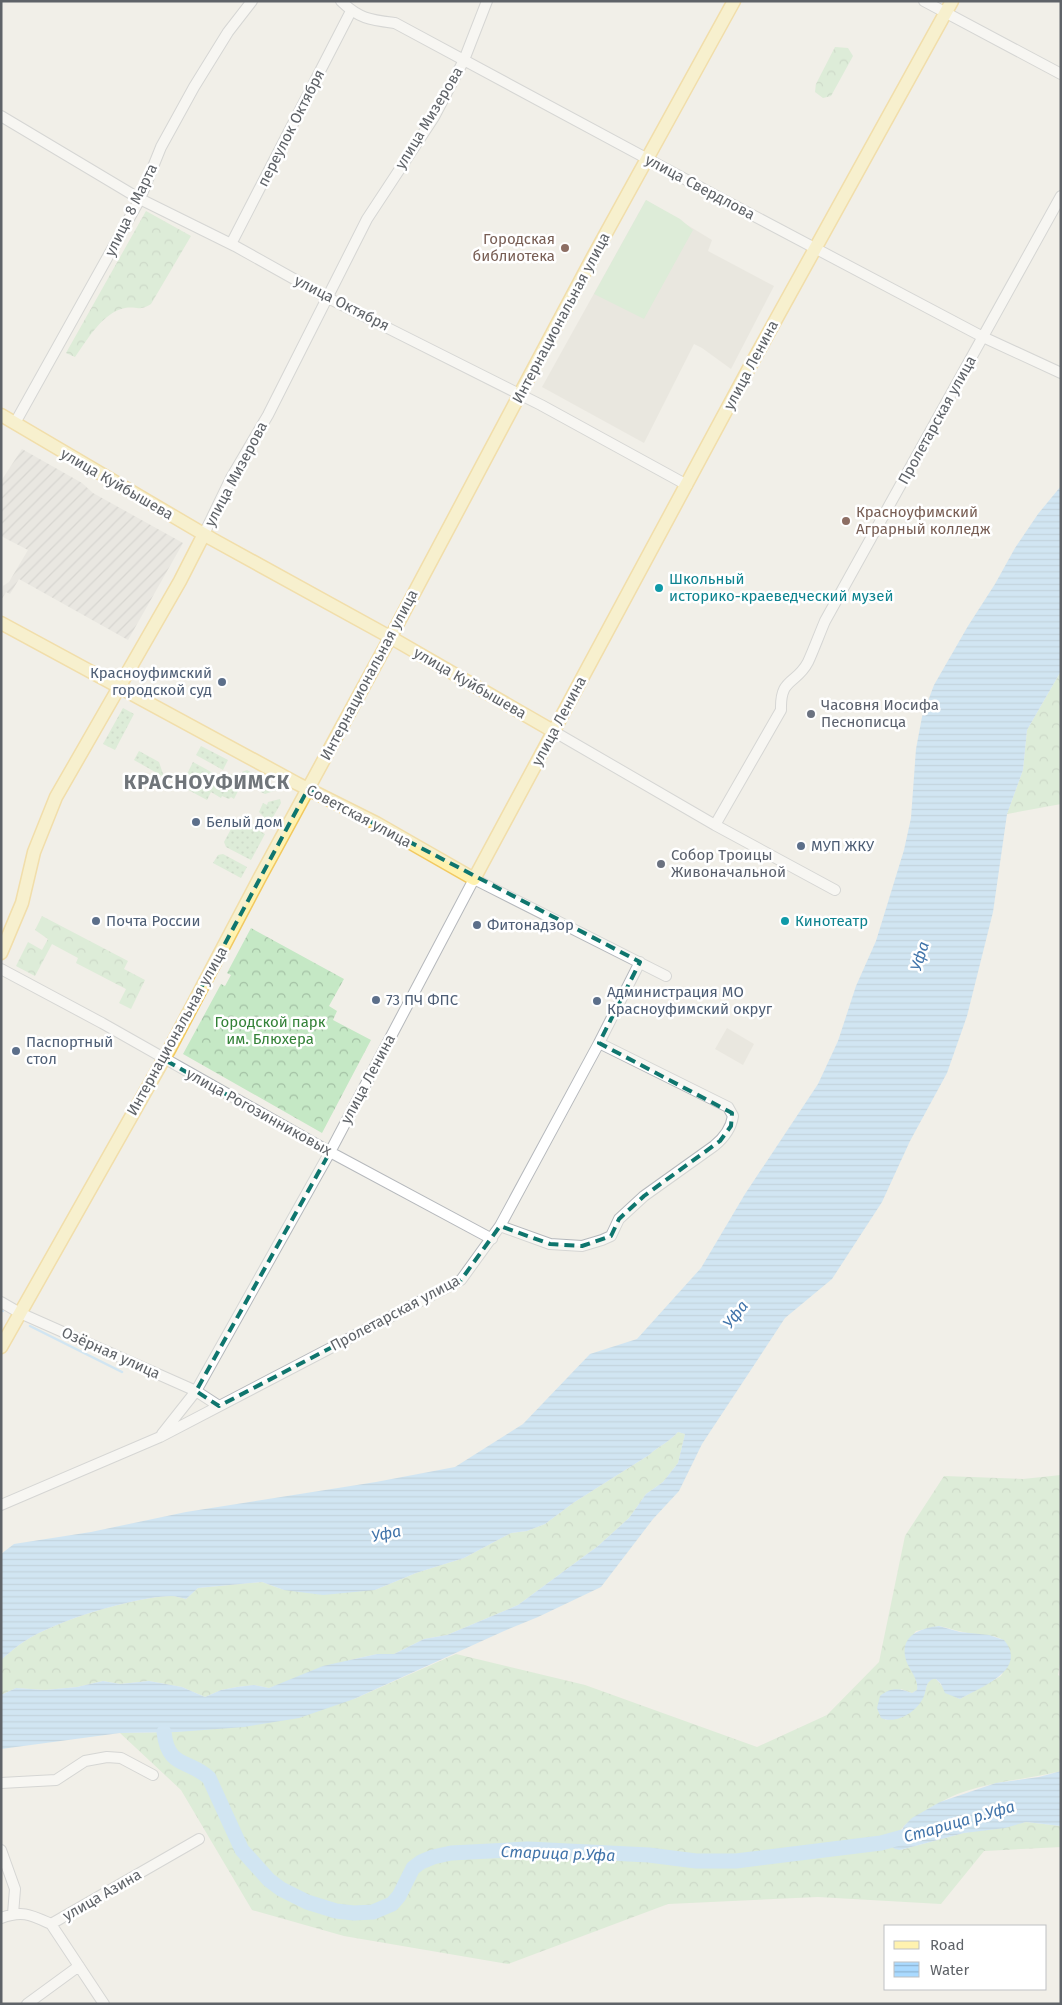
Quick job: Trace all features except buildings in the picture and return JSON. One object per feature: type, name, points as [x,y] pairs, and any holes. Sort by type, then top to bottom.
[{"type":"main road","name":"Интернациональная улица","points":[[1,1347],[163,1059],[647,159],[734,1]]},
{"type":"main road","name":"улица Ленина","points":[[474,879],[815,247],[948,7]]},
{"type":"main road","name":"улица Куйбышева","points":[[1,415],[204,534],[390,636],[553,731]]},
{"type":"main road","name":"улица Мизерова","points":[[1,953],[22,902],[34,852],[56,797],[175,589],[204,534]]},
{"type":"main road","name":"Советская улица","points":[[1,623],[73,661],[118,688],[376,823],[474,879]]},
{"type":"street","name":"улица 8 Марта","points":[[15,423],[140,199],[161,147],[194,86],[228,32],[252,1]]},
{"type":"street","name":"улица Свердлова","points":[[341,1],[352,11],[369,20],[395,23],[647,159],[983,336],[1061,373]]},
{"type":"street","name":"улица Мизерова","points":[[204,534],[231,478],[268,415],[367,219],[434,117],[464,60],[487,1]]},
{"type":"street","points":[[924,1],[948,7],[1061,74]]},
{"type":"street","name":"переулок Октября","points":[[231,244],[352,11]]},
{"type":"street","name":"улица Октября","points":[[1,116],[140,199],[231,244],[328,298],[574,422],[687,485]]},
{"type":"street","name":"Пролетарская улица","points":[[715,825],[781,710],[780,699],[783,688],[789,681],[797,677],[807,663],[825,621],[1061,196]]},
{"type":"street","name":"улица Куйбышева","points":[[553,731],[715,825],[835,890]]},
{"type":"street","name":"Советская улица","points":[[474,879],[666,976]]},
{"type":"street","name":"улица Ленина","points":[[160,1437],[196,1391],[330,1152],[474,879]]},
{"type":"street","name":"Пролетарская улица","points":[[1,1505],[160,1437],[461,1280],[500,1226],[640,962]]},
{"type":"street","name":"улица Рогозинниковых","points":[[1,969],[102,1023],[330,1152],[492,1239]]},
{"type":"street","points":[[500,1226],[550,1244],[582,1246],[602,1240],[611,1236],[619,1219],[644,1196],[720,1141],[731,1126],[733,1119],[728,1107],[599,1042]]},
{"type":"street","name":"Озёрная улица","points":[[1,1302],[20,1313],[196,1391],[219,1406]]},
{"type":"street","points":[[1,1783],[56,1780],[85,1761],[107,1756],[120,1758],[153,1776]]},
{"type":"street","name":"улица Азина","points":[[1,1918],[13,1914],[28,1913],[51,1924],[199,1839]]},
{"type":"street","points":[[1,1850],[14,1889],[13,1914]]},
{"type":"street","points":[[51,1924],[104,2004]]},
{"type":"street","points":[[27,2004],[79,1966]]},
{"type":"highlighted area","points":[[308,789],[640,962],[599,1043],[732,1113],[731,1126],[720,1141],[644,1196],[619,1219],[611,1236],[582,1246],[550,1244],[500,1226],[461,1280],[219,1406],[196,1391],[330,1152],[163,1059]]},
{"type":"shaded area","points":[[646,200],[712,240],[708,251],[774,286],[731,369],[694,344],[644,443],[542,387]]},
{"type":"shaded area","points":[[22,449],[82,483],[93,493],[183,543],[128,640],[19,579],[10,594],[6,592],[1,600],[3,586],[9,582],[28,550],[1,536],[1,481]]},
{"type":"shaded area","points":[[727,1028],[754,1044],[743,1065],[715,1049]]},
{"type":"green space","points":[[835,47],[848,48],[853,56],[831,96],[823,98],[815,92],[816,84]]},
{"type":"green space","points":[[646,200],[680,219],[693,230],[644,319],[594,294]]},
{"type":"green space","points":[[146,211],[191,236],[151,304],[143,308],[125,308],[110,315],[90,335],[75,357],[66,353]]},
{"type":"green space","points":[[1061,671],[1061,804],[1007,814],[1023,770],[1027,730]]},
{"type":"green space","points":[[123,708],[134,714],[115,750],[103,744]]},
{"type":"green space","points":[[201,746],[228,760],[223,770],[196,755]]},
{"type":"green space","points":[[139,751],[159,762],[164,777],[134,760]]},
{"type":"green space","points":[[193,762],[222,778],[233,774],[237,782],[234,789],[238,791],[234,799],[222,796],[221,798],[211,792],[207,800],[181,786]]},
{"type":"green space","points":[[247,770],[280,789],[265,794],[261,792],[257,784],[245,784],[242,772]]},
{"type":"green space","points":[[280,799],[281,803],[269,824],[262,820],[264,817],[259,812],[263,803],[267,805],[268,802]]},
{"type":"green space","points":[[237,818],[265,834],[251,860],[226,847],[224,842]]},
{"type":"green space","points":[[223,854],[247,867],[241,878],[213,863],[218,855]]},
{"type":"green space","points":[[42,916],[128,961],[124,969],[145,980],[131,1009],[119,1003],[126,989],[76,963],[78,958],[52,944],[35,976],[16,966],[28,942],[42,950],[48,939],[35,930]]},
{"type":"green space","name":"Городской парк им. Блюхера","points":[[251,928],[344,979],[329,1006],[337,1011],[333,1020],[371,1040],[322,1133],[183,1054],[221,984],[225,986],[231,975],[227,973]]},
{"type":"green space","points":[[678,1432],[685,1434],[678,1463],[663,1482],[646,1494],[629,1518],[598,1546],[518,1605],[447,1635],[424,1639],[394,1654],[377,1654],[350,1660],[269,1688],[254,1685],[237,1687],[221,1690],[205,1697],[182,1687],[149,1681],[120,1684],[103,1681],[77,1687],[45,1690],[16,1688],[1,1695],[1,1660],[25,1641],[56,1625],[96,1611],[137,1600],[171,1596],[186,1599],[198,1588],[262,1582],[284,1590],[375,1590],[416,1573],[464,1558],[511,1533],[527,1531],[545,1524],[573,1503],[649,1455]]},
{"type":"green space","points":[[1061,1475],[1061,1658],[1058,1675],[1061,1677],[1061,1771],[983,1786],[953,1796],[910,1821],[891,1841],[900,1850],[964,1833],[1026,1822],[1061,1826],[1061,1847],[984,1851],[941,1904],[818,1897],[668,1904],[508,1964],[344,1936],[252,1910],[181,1790],[120,1733],[177,1732],[354,1699],[456,1654],[585,1685],[757,1747],[827,1715],[879,1662],[905,1536],[944,1476],[1023,1479]],"holes":[[[939,1626],[994,1636],[1003,1640],[1007,1645],[1010,1659],[1001,1676],[960,1699],[948,1693],[933,1678],[927,1684],[921,1700],[913,1709],[897,1717],[885,1720],[901,1689],[912,1693],[917,1690],[918,1685],[907,1642],[916,1631]]]},
{"type":"water","name":"Уфа","points":[[1061,486],[1061,671],[1027,730],[1023,770],[1007,814],[993,912],[967,1016],[947,1073],[910,1141],[882,1202],[832,1279],[785,1318],[702,1444],[679,1491],[653,1519],[601,1587],[354,1699],[299,1718],[244,1727],[177,1732],[120,1733],[1,1749],[1,1695],[16,1688],[45,1690],[77,1687],[103,1681],[120,1684],[149,1681],[182,1687],[205,1697],[221,1690],[237,1687],[254,1685],[269,1688],[323,1666],[377,1654],[394,1654],[424,1639],[447,1635],[518,1605],[598,1546],[629,1518],[646,1494],[663,1482],[678,1463],[685,1434],[678,1432],[649,1455],[573,1503],[545,1524],[527,1531],[511,1533],[464,1558],[416,1573],[375,1590],[323,1595],[284,1590],[262,1582],[198,1588],[186,1599],[173,1596],[137,1600],[96,1611],[56,1625],[22,1643],[1,1660],[1,1554],[14,1544],[91,1532],[186,1512],[376,1482],[455,1467],[523,1424],[590,1354],[637,1339],[701,1268],[745,1194],[818,1084],[838,1041],[856,986],[876,941],[904,850],[911,818],[916,749],[922,717],[934,685],[1015,548],[1038,514]]},
{"type":"water","points":[[939,1626],[960,1632],[989,1635],[1004,1640],[1010,1651],[1010,1660],[1006,1669],[989,1683],[960,1699],[945,1693],[941,1684],[936,1679],[933,1679],[927,1684],[921,1702],[912,1711],[894,1720],[881,1718],[877,1708],[880,1696],[892,1690],[899,1689],[912,1693],[917,1690],[915,1678],[906,1660],[905,1652],[908,1639],[918,1631]]},
{"type":"water","points":[[1061,1771],[1061,1826],[1026,1822],[1005,1828],[964,1833],[900,1850],[891,1846],[891,1841],[899,1836],[904,1826],[912,1818],[940,1802],[996,1783],[1039,1777]]},
{"type":"waterway","points":[[30,1326],[122,1372]]},
{"type":"waterway","name":"Старица р.Уфа","points":[[164,1732],[166,1744],[175,1758],[209,1778],[242,1850],[269,1880],[281,1889],[307,1902],[336,1911],[354,1913],[373,1912],[392,1904],[399,1896],[413,1868],[433,1857],[451,1853],[528,1849],[649,1855],[696,1861],[736,1861],[881,1843],[910,1835]]},
{"type":"place","name":"Городская библиотека","points":[[565,248]]},
{"type":"place","name":"Красноуфимский Аграрный колледж","points":[[846,521]]},
{"type":"place","name":"Школьный историко-краеведческий музей","points":[[659,588]]},
{"type":"place","name":"Красноуфимский городской суд","points":[[222,682]]},
{"type":"place","name":"Часовня Иосифа Песнописца","points":[[811,714]]},
{"type":"place","name":"Белый дом","points":[[196,822]]},
{"type":"place","name":"МУП ЖКУ","points":[[801,846]]},
{"type":"place","name":"Собор Троицы Живоначальной","points":[[661,864]]},
{"type":"place","name":"Почта России","points":[[96,921]]},
{"type":"place","name":"Кинотеатр","points":[[785,921]]},
{"type":"place","name":"Фитонадзор","points":[[477,925]]},
{"type":"place","name":"73 ПЧ ФПС","points":[[376,1000]]},
{"type":"place","name":"Администрация МО Красноуфимский округ","points":[[597,1001]]},
{"type":"place","name":"Паспортный стол","points":[[16,1051]]},
{"type":"district","name":"КРАСНОУФИМСК","points":[[207,782]]}]
